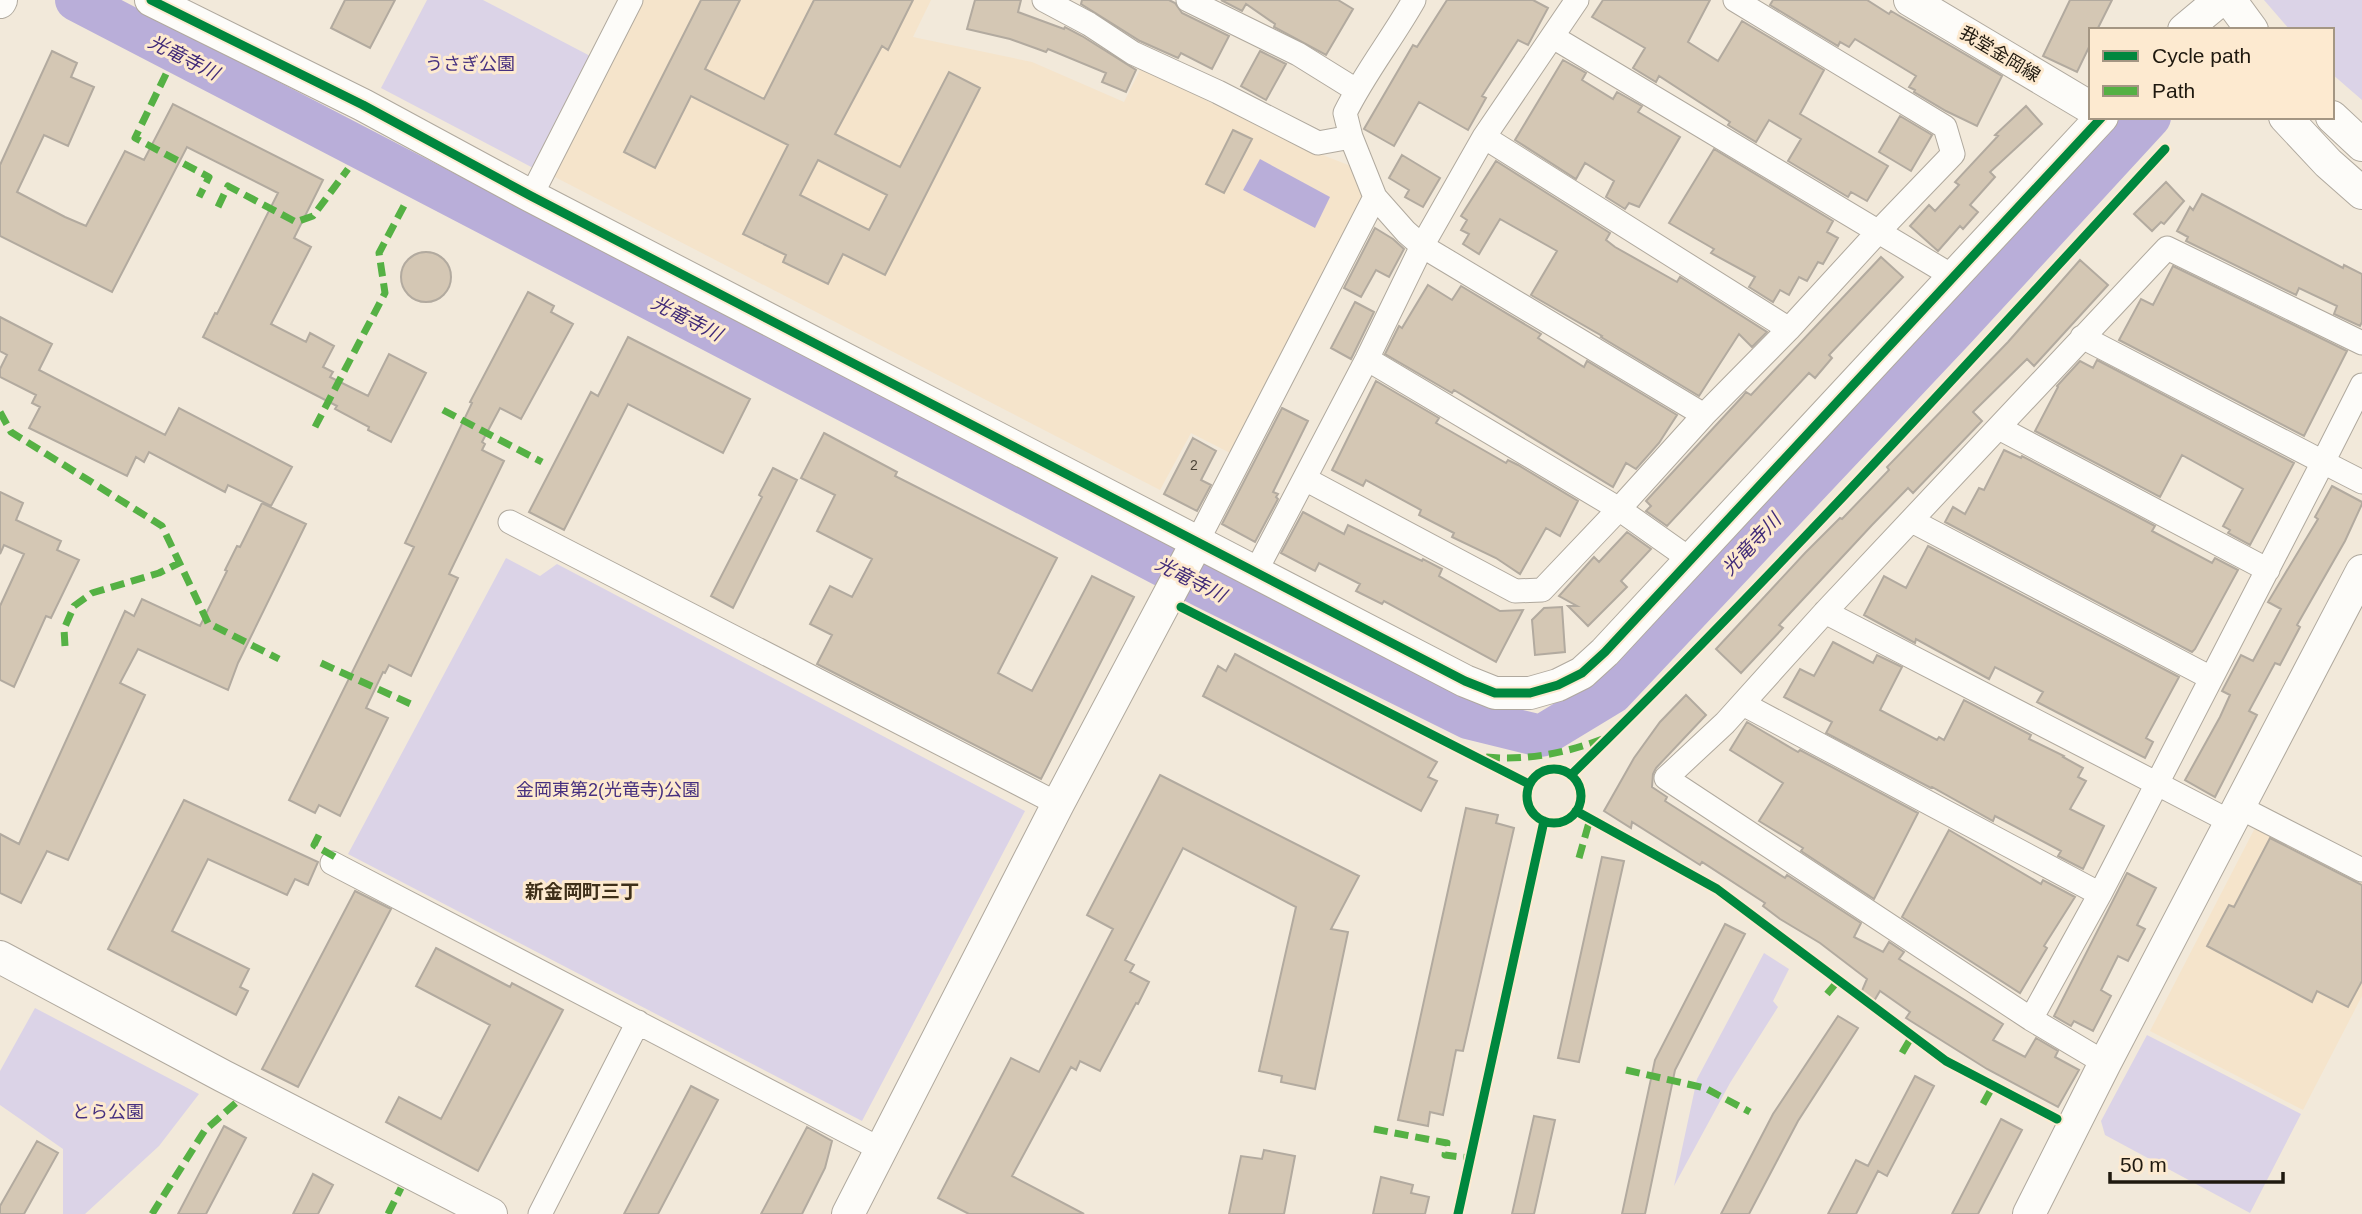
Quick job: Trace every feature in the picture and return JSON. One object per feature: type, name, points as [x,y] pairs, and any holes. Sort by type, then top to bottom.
[{"type":"street","points":[[151,0],[363,105],[1191,552],[1256,571],[1465,681],[1494,693],[1530,693],[1558,685],[1583,673],[1691,561],[2100,119]]},
{"type":"street","points":[[531,196],[631,0]]},
{"type":"street","points":[[1044,0],[1133,52],[1318,143],[1351,137]]},
{"type":"street","points":[[1188,0],[1298,54],[1356,90]]},
{"type":"street","points":[[1413,0],[1397,30],[1356,90],[1345,113],[1351,137],[1375,197],[1422,246],[1704,415]]},
{"type":"street","points":[[1305,479],[1515,591],[1542,590],[1704,415],[1953,154],[1945,127],[1735,0]]},
{"type":"street","name":"我堂金岡線","points":[[1910,0],[2089,107]]},
{"type":"street","points":[[2230,0],[2251,28]]},
{"type":"street","points":[[1256,571],[1367,359],[1422,246],[1485,138],[1553,37],[1570,2]]},
{"type":"street","points":[[1553,37],[1954,277]]},
{"type":"street","points":[[2287,119],[2328,163],[2362,193]]},
{"type":"street","points":[[2334,119],[2362,145]]},
{"type":"street","points":[[1485,138],[1789,328]]},
{"type":"street","points":[[848,1214],[1058,804],[1375,197]]},
{"type":"street","points":[[2105,1063],[2031,1019],[1666,778],[1743,704],[1825,612],[2167,248],[2362,343]]},
{"type":"street","points":[[2082,337],[2362,482]]},
{"type":"street","points":[[1367,359],[1619,509],[1691,561]]},
{"type":"street","points":[[2031,1019],[2100,894],[2362,385]]},
{"type":"street","points":[[1999,428],[2268,570]]},
{"type":"street","points":[[1912,521],[2211,678]]},
{"type":"street","points":[[510,522],[1058,804]]},
{"type":"street","points":[[2029,1214],[2362,571]]},
{"type":"street","points":[[1825,612],[2155,784],[2362,870]]},
{"type":"street","points":[[1743,704],[2100,894]]},
{"type":"street","points":[[332,863],[880,1149]]},
{"type":"street","points":[[0,957],[491,1214]]},
{"type":"street","points":[[540,1214],[638,1022]]},
{"type":"shaded area","points":[[643,0],[931,0],[913,37],[1032,62],[1124,102],[1141,68],[1292,143],[1356,168],[1364,192],[1230,453],[1191,433],[1160,490],[553,176]]},
{"type":"shaded area","points":[[1260,159],[1330,197],[1315,228],[1243,190]]},
{"type":"shaded area","points":[[2256,826],[2362,880],[2362,996],[2303,1110],[2150,1031]]},
{"type":"green space","name":"うさぎ公園","points":[[427,0],[483,0],[594,58],[535,169],[381,88]]},
{"type":"green space","points":[[2264,0],[2362,0],[2362,100],[2334,76],[2334,28],[2288,28]]},
{"type":"green space","name":"金岡東第2(光竜寺)公園","points":[[506,558],[540,576],[557,564],[1025,811],[862,1121],[348,854]]},
{"type":"green space","points":[[1764,953],[1789,969],[1773,1001],[1778,1007],[1730,1083],[1674,1186],[1697,1079]]},
{"type":"green space","name":"とら公園","points":[[35,1008],[199,1094],[159,1146],[85,1214],[63,1214],[63,1149],[0,1105],[0,1071]]},
{"type":"green space","points":[[2147,1035],[2301,1114],[2250,1213],[2105,1135],[2101,1121]]},
{"type":"building","points":[[345,0],[395,0],[370,48],[331,28]]},
{"type":"building","points":[[701,0],[740,0],[705,69],[764,99],[814,0],[913,0],[888,50],[882,46],[835,134],[900,167],[949,72],[980,88],[885,275],[843,254],[828,284],[783,262],[786,255],[743,234],[788,145],[691,96],[655,168],[624,152]],"holes":[[[818,160],[887,195],[869,230],[800,195]]]},
{"type":"building","points":[[975,0],[1021,0],[1018,12],[1064,29],[1065,27],[1082,36],[1136,70],[1126,92],[1102,82],[1106,73],[1048,49],[1046,52],[1010,39],[967,29]]},
{"type":"building","points":[[1082,0],[1169,0],[1175,3],[1182,13],[1229,36],[1212,69],[1181,53],[1178,58],[1140,41],[1081,4]]},
{"type":"building","points":[[1221,0],[1338,0],[1353,9],[1326,55],[1274,27],[1275,24],[1246,4],[1242,11]]},
{"type":"building","points":[[1447,0],[1533,0],[1548,8],[1528,45],[1518,40],[1482,96],[1486,98],[1468,130],[1419,102],[1394,146],[1364,129],[1413,45],[1417,47]]},
{"type":"building","points":[[1603,0],[1710,0],[1688,42],[1718,61],[1742,21],[1824,70],[1800,114],[1888,166],[1867,201],[1851,192],[1848,197],[1788,161],[1801,139],[1769,120],[1756,142],[1659,76],[1656,82],[1633,68],[1645,48],[1592,17]]},
{"type":"building","points":[[1773,0],[1867,0],[1889,14],[1891,11],[2002,76],[1977,126],[1914,92],[1915,90],[1909,87],[1916,76],[1855,39],[1849,47],[1840,42],[1838,46],[1770,5]]},
{"type":"building","points":[[2070,0],[2112,0],[2098,28],[2089,28],[2089,47],[2077,72],[2043,56]]},
{"type":"building","points":[[52,51],[77,63],[71,77],[94,87],[68,146],[44,135],[17,192],[65,217],[86,226],[125,151],[144,160],[173,104],[323,180],[294,238],[311,247],[271,324],[306,342],[310,333],[334,346],[323,367],[333,372],[330,377],[368,396],[389,354],[426,373],[391,442],[335,409],[337,406],[203,337],[278,193],[187,147],[112,292],[0,236],[0,165]]},
{"type":"building","points":[[1260,51],[1286,64],[1266,100],[1241,86]]},
{"type":"building","points":[[1563,60],[1586,73],[1582,80],[1613,99],[1617,92],[1642,106],[1638,112],[1680,137],[1639,207],[1629,203],[1625,209],[1606,197],[1614,181],[1585,163],[1576,179],[1515,140]]},
{"type":"building","points":[[2026,106],[2042,124],[1990,172],[1995,177],[1970,205],[1978,212],[1963,229],[1960,226],[1938,251],[1910,226],[1929,205],[1935,211],[1959,185],[1955,182],[1998,136],[1995,135]]},
{"type":"building","points":[[1900,116],[1932,135],[1911,171],[1879,152]]},
{"type":"building","points":[[1233,130],[1252,139],[1224,193],[1206,184]]},
{"type":"building","points":[[1714,149],[1833,221],[1827,232],[1838,238],[1823,264],[1818,262],[1807,281],[1799,277],[1789,295],[1780,290],[1773,302],[1749,287],[1755,277],[1711,253],[1714,249],[1669,223]]},
{"type":"building","points":[[1402,155],[1440,178],[1423,207],[1405,197],[1409,190],[1389,178]]},
{"type":"building","points":[[1496,161],[1610,233],[1606,240],[1615,247],[1677,282],[1680,277],[1767,332],[1752,347],[1739,334],[1699,396],[1531,295],[1557,251],[1500,219],[1479,254],[1463,244],[1469,234],[1461,230],[1467,220],[1461,216]]},
{"type":"building","points":[[2166,182],[2184,201],[2164,224],[2161,222],[2152,231],[2134,214]]},
{"type":"building","points":[[2202,194],[2343,268],[2344,265],[2362,274],[2360,326],[2334,314],[2337,306],[2299,288],[2296,295],[2186,241],[2188,237],[2177,231],[2190,207],[2193,210]]},
{"type":"building","points":[[1375,228],[1404,249],[1389,277],[1376,270],[1361,297],[1344,288]]},
{"type":"building","points":[[426,252],[444,259],[451,277],[444,295],[426,302],[408,295],[401,277],[408,259]]},
{"type":"building","points":[[1881,257],[1903,277],[1829,355],[1832,358],[1815,378],[1809,373],[1667,526],[1646,511],[1651,506],[1646,501],[1746,392],[1751,395]]},
{"type":"building","points":[[2080,260],[2108,285],[2034,366],[2027,359],[1973,412],[1982,421],[1913,493],[1908,488],[1872,525],[1779,625],[1783,628],[1741,673],[1716,649],[1805,553],[1889,470],[1887,467],[2008,342]]},
{"type":"building","points":[[2173,266],[2347,351],[2304,436],[2119,340],[2141,299],[2153,305]]},
{"type":"building","points":[[1428,285],[1452,300],[1461,286],[1541,334],[1538,338],[1584,367],[1587,361],[1677,415],[1659,443],[1636,469],[1626,463],[1613,487],[1454,390],[1452,393],[1385,354],[1399,326],[1402,328]]},
{"type":"building","points":[[528,292],[554,306],[551,312],[573,324],[521,419],[500,408],[482,442],[485,444],[482,450],[504,461],[449,574],[458,578],[411,676],[389,665],[385,673],[383,672],[366,708],[388,718],[340,816],[319,805],[315,813],[289,800],[414,547],[405,543],[472,403],[470,402]]},
{"type":"building","points":[[1355,302],[1374,312],[1351,359],[1331,348]]},
{"type":"building","points":[[0,317],[52,344],[39,370],[165,435],[179,408],[292,467],[271,506],[228,485],[225,492],[149,452],[144,462],[136,457],[127,476],[29,428],[40,407],[32,403],[36,395],[0,377],[0,369],[7,355],[0,351]]},
{"type":"building","points":[[628,337],[750,399],[723,453],[628,404],[564,530],[529,512],[591,392],[598,396]]},
{"type":"building","points":[[2097,360],[2294,463],[2250,545],[2228,533],[2230,530],[2223,526],[2243,489],[2182,455],[2160,497],[2035,431],[2057,386],[2080,361],[2093,368]]},
{"type":"building","points":[[1376,381],[1439,418],[1436,423],[1506,463],[1508,460],[1518,465],[1578,501],[1560,536],[1546,528],[1520,574],[1496,558],[1452,537],[1454,533],[1419,515],[1421,510],[1366,480],[1363,486],[1332,470]]},
{"type":"building","points":[[1282,408],[1308,421],[1273,492],[1278,494],[1278,499],[1255,542],[1222,524]]},
{"type":"building","points":[[824,433],[897,472],[895,476],[1057,558],[998,673],[1032,691],[1092,576],[1134,597],[1041,779],[817,664],[832,635],[810,624],[830,586],[852,597],[872,559],[817,531],[835,495],[801,478]]},
{"type":"building","points":[[1193,438],[1216,451],[1201,480],[1211,485],[1197,511],[1164,494]]},
{"type":"building","points":[[2004,450],[2021,458],[2022,456],[2155,526],[2152,531],[2212,563],[2215,558],[2238,570],[2192,652],[1945,522],[1953,507],[1965,514],[1979,488],[1984,490]]},
{"type":"building","points":[[773,468],[797,480],[733,608],[711,596],[762,497],[759,495]]},
{"type":"building","points":[[2332,486],[2362,504],[2345,541],[2297,625],[2300,627],[2280,665],[2275,663],[2249,711],[2257,715],[2215,797],[2185,780],[2230,695],[2222,691],[2241,655],[2253,661],[2281,609],[2268,602],[2318,519],[2315,517]]},
{"type":"building","points":[[0,492],[23,503],[16,520],[61,541],[57,550],[79,560],[51,618],[46,616],[14,687],[0,680],[0,606],[24,554],[4,545],[0,554]]},
{"type":"building","points":[[262,503],[306,524],[238,663],[228,690],[138,649],[120,683],[145,695],[68,860],[47,851],[21,903],[0,893],[0,834],[19,844],[125,611],[134,616],[142,599],[200,626],[237,546],[240,547]]},
{"type":"building","points":[[1303,512],[1344,534],[1348,525],[1422,561],[1423,559],[1442,569],[1439,576],[1500,611],[1523,610],[1496,662],[1384,601],[1382,604],[1356,591],[1360,584],[1319,563],[1315,571],[1281,553]]},
{"type":"building","points":[[1627,532],[1651,549],[1621,581],[1627,587],[1588,626],[1568,606],[1577,606],[1559,596],[1594,557],[1599,562]]},
{"type":"building","points":[[1928,546],[2179,677],[2146,738],[2153,742],[2145,758],[2037,702],[2043,692],[1995,667],[1989,679],[1916,639],[1915,643],[1864,615],[1884,576],[1906,588]]},
{"type":"building","points":[[1562,607],[1565,652],[1535,655],[1532,620],[1544,608]]},
{"type":"building","points":[[1833,642],[1873,663],[1877,655],[1902,667],[1880,710],[1937,740],[1939,737],[1944,740],[1964,700],[2031,735],[2029,739],[2083,768],[2078,777],[2086,781],[2070,809],[2104,826],[2083,869],[2058,856],[2061,851],[1995,816],[1993,821],[1826,733],[1832,722],[1784,697],[1800,669],[1814,676]]},
{"type":"building","points":[[1235,654],[1437,762],[1428,777],[1437,781],[1421,811],[1203,696],[1218,666],[1226,671]]},
{"type":"building","points":[[1686,695],[1706,715],[1656,768],[1652,787],[1667,797],[1665,801],[1861,923],[1854,937],[1883,952],[1889,942],[1904,952],[1899,959],[2003,1024],[1993,1040],[2025,1057],[2036,1038],[2058,1051],[2055,1057],[2079,1070],[2058,1107],[1987,1069],[1906,1018],[1910,1012],[1880,991],[1874,1001],[1861,993],[1867,979],[1820,943],[1780,919],[1763,906],[1765,903],[1702,862],[1700,865],[1632,822],[1631,828],[1604,811],[1634,758],[1660,722]]},
{"type":"building","points":[[1747,722],[1798,752],[1800,750],[1918,813],[1874,899],[1801,851],[1803,848],[1759,821],[1783,783],[1730,750]]},
{"type":"building","points":[[1160,775],[1359,876],[1331,929],[1348,932],[1315,1089],[1281,1082],[1282,1076],[1259,1071],[1296,907],[1183,848],[1125,960],[1134,965],[1130,972],[1149,982],[1138,1004],[1136,1003],[1100,1071],[1080,1061],[1076,1070],[1071,1067],[1012,1176],[1084,1214],[969,1214],[938,1198],[1011,1058],[1039,1072],[1113,929],[1087,915]]},
{"type":"building","points":[[184,800],[318,862],[308,885],[295,879],[287,895],[208,859],[172,931],[249,969],[240,987],[248,991],[236,1015],[108,949]]},
{"type":"building","points":[[1466,808],[1498,815],[1496,823],[1514,828],[1463,1051],[1456,1050],[1443,1115],[1430,1112],[1428,1126],[1398,1120]]},
{"type":"building","points":[[1949,830],[2041,884],[2043,880],[2075,897],[2044,946],[2047,948],[2020,993],[1902,917]]},
{"type":"building","points":[[2270,838],[2362,885],[2362,981],[2348,1007],[2317,991],[2312,1002],[2207,946],[2229,905],[2234,907]]},
{"type":"building","points":[[1602,857],[1624,861],[1579,1062],[1558,1058]]},
{"type":"building","points":[[2127,873],[2156,888],[2137,925],[2145,929],[2128,961],[2118,956],[2101,990],[2111,996],[2093,1031],[2074,1021],[2071,1026],[2054,1016]]},
{"type":"building","points":[[355,891],[391,909],[298,1087],[262,1069]]},
{"type":"building","points":[[1725,924],[1745,934],[1675,1070],[1645,1214],[1622,1214],[1655,1060]]},
{"type":"building","points":[[436,948],[510,987],[512,983],[563,1010],[478,1171],[386,1122],[399,1097],[441,1119],[490,1025],[416,986]]},
{"type":"building","points":[[1838,1016],[1858,1028],[1798,1121],[1749,1214],[1721,1214],[1773,1114]]},
{"type":"building","points":[[1915,1076],[1934,1086],[1887,1176],[1878,1171],[1856,1214],[1828,1214],[1856,1160],[1868,1166]]},
{"type":"building","points":[[691,1086],[718,1100],[658,1214],[624,1214]]},
{"type":"building","points":[[1534,1116],[1555,1120],[1534,1214],[1512,1214]]},
{"type":"building","points":[[2001,1119],[2022,1130],[1978,1214],[1952,1214]]},
{"type":"building","points":[[224,1126],[246,1138],[206,1214],[178,1214]]},
{"type":"building","points":[[807,1127],[832,1141],[825,1168],[802,1214],[761,1214]]},
{"type":"building","points":[[37,1141],[58,1153],[24,1214],[0,1214],[0,1206]]},
{"type":"building","points":[[1264,1150],[1295,1156],[1284,1214],[1229,1214],[1241,1156],[1262,1159]]},
{"type":"building","points":[[313,1174],[333,1185],[318,1214],[293,1214]]},
{"type":"building","points":[[1381,1177],[1413,1185],[1411,1193],[1429,1197],[1425,1214],[1373,1214]]},
{"type":"waterway","name":"光竜寺川","points":[[76,0],[1204,587],[1468,718],[1541,736],[1612,693],[1955,329],[2148,119]]},
{"type":"marked path","points":[[166,74],[135,138],[209,177],[199,197]]},
{"type":"marked path","points":[[218,207],[228,186],[296,222],[313,216],[348,169]]},
{"type":"marked path","points":[[315,427],[385,293],[379,253],[407,200]]},
{"type":"marked path","points":[[443,410],[542,462]]},
{"type":"marked path","points":[[0,412],[11,432],[162,526],[208,623],[279,659]]},
{"type":"marked path","points":[[65,646],[64,629],[74,606],[92,593],[159,573],[179,563]]},
{"type":"marked path","points":[[321,663],[413,705]]},
{"type":"marked path","points":[[1486,757],[1546,755],[1603,739]]},
{"type":"marked path","points":[[1579,858],[1590,819]]},
{"type":"marked path","points":[[319,835],[314,845],[335,857]]},
{"type":"marked path","points":[[1827,994],[1838,981]]},
{"type":"marked path","points":[[1902,1053],[1912,1036]]},
{"type":"marked path","points":[[1626,1070],[1705,1088],[1750,1112]]},
{"type":"marked path","points":[[1983,1104],[1993,1086]]},
{"type":"marked path","points":[[152,1214],[205,1130],[237,1102]]},
{"type":"marked path","points":[[1374,1129],[1447,1143],[1445,1155],[1469,1158]]},
{"type":"marked path","points":[[388,1214],[401,1188]]},
{"type":"cycle path","points":[[151,0],[363,105],[531,196],[1465,681],[1495,693],[1530,693],[1558,685],[1582,673],[1605,652],[2100,119]]},
{"type":"cycle path","points":[[1571,775],[1798,544],[2165,149]]},
{"type":"cycle path","points":[[1181,607],[1529,784]]},
{"type":"cycle path","points":[[1554,769],[1573,777],[1581,796],[1573,815],[1554,823],[1535,815],[1527,796],[1535,777],[1554,769]]},
{"type":"cycle path","points":[[1576,811],[1717,889],[1946,1061],[2057,1119]]},
{"type":"cycle path","points":[[1458,1214],[1544,821]]},
{"type":"district","name":"新金岡町三丁","points":[[582,891]]}]
